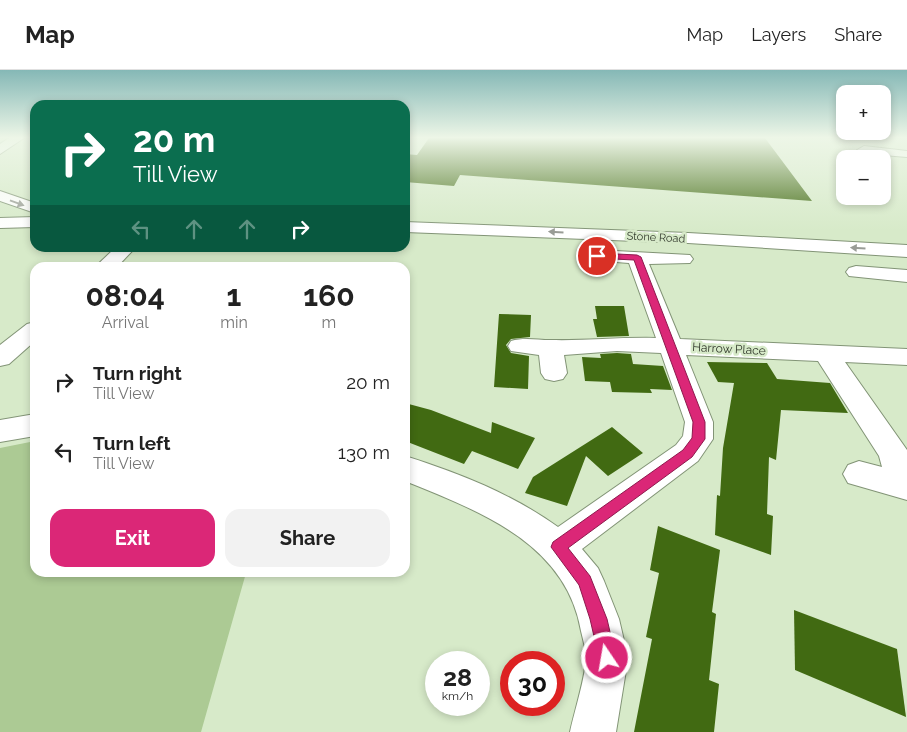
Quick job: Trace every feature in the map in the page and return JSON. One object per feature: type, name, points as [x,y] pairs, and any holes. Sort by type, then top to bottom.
[{"type":"main road","points":[[0,196],[30,206]]},
{"type":"main road","name":"Stone Road","points":[[410,212],[907,236]]},
{"type":"main road","points":[[0,223],[30,222]]},
{"type":"main road","name":"Stone Road","points":[[410,227],[678,238],[907,251]]},
{"type":"main road","points":[[111,262],[122,252]]},
{"type":"main road","points":[[597,256],[683,259]]},
{"type":"main road","points":[[558,547],[687,453],[698,439],[699,422],[637,257]]},
{"type":"main road","points":[[856,272],[904,279]]},
{"type":"main road","points":[[0,358],[30,333]]},
{"type":"main road","name":"Harrow Place","points":[[520,346],[551,348],[617,344],[907,357]]},
{"type":"main road","points":[[551,348],[554,373]]},
{"type":"main road","points":[[826,354],[894,454],[906,487]]},
{"type":"main road","points":[[0,432],[30,426]]},
{"type":"main road","points":[[410,470],[470,493],[525,522],[558,547],[585,581],[599,619],[607,658],[593,732]]},
{"type":"main road","points":[[859,474],[906,487]]},
{"type":"green space","points":[[30,442],[30,577],[245,577],[201,732],[0,732],[0,448]]},
{"type":"building","points":[[410,169],[788,169],[812,201],[460,175],[454,186],[410,182]]},
{"type":"building","points":[[595,306],[624,306],[629,336],[597,337],[593,319],[597,319]]},
{"type":"building","points":[[499,314],[531,315],[530,337],[511,339],[506,345],[511,353],[529,356],[528,389],[494,387]]},
{"type":"building","points":[[600,354],[631,354],[633,364],[663,366],[672,390],[650,389],[652,393],[612,392],[610,382],[585,381],[582,357],[601,358]]},
{"type":"building","points":[[707,362],[767,363],[777,379],[830,383],[848,413],[781,410],[776,460],[769,457],[767,514],[773,516],[771,555],[715,535],[717,495],[720,496],[723,448],[734,383],[718,382]]},
{"type":"building","points":[[410,404],[431,410],[491,433],[492,422],[535,438],[518,469],[472,451],[464,464],[410,443]]},
{"type":"building","points":[[612,427],[643,453],[608,476],[586,456],[567,506],[525,493],[533,477]]},
{"type":"building","points":[[658,526],[720,550],[712,612],[716,614],[709,680],[719,684],[714,732],[634,732],[652,639],[646,637],[659,573],[650,570]]},
{"type":"building","points":[[794,610],[897,649],[906,717],[795,670]]},
{"type":"route","points":[[597,256],[637,257],[699,422],[698,439],[687,453],[558,547],[585,581],[599,619],[607,658]]}]
